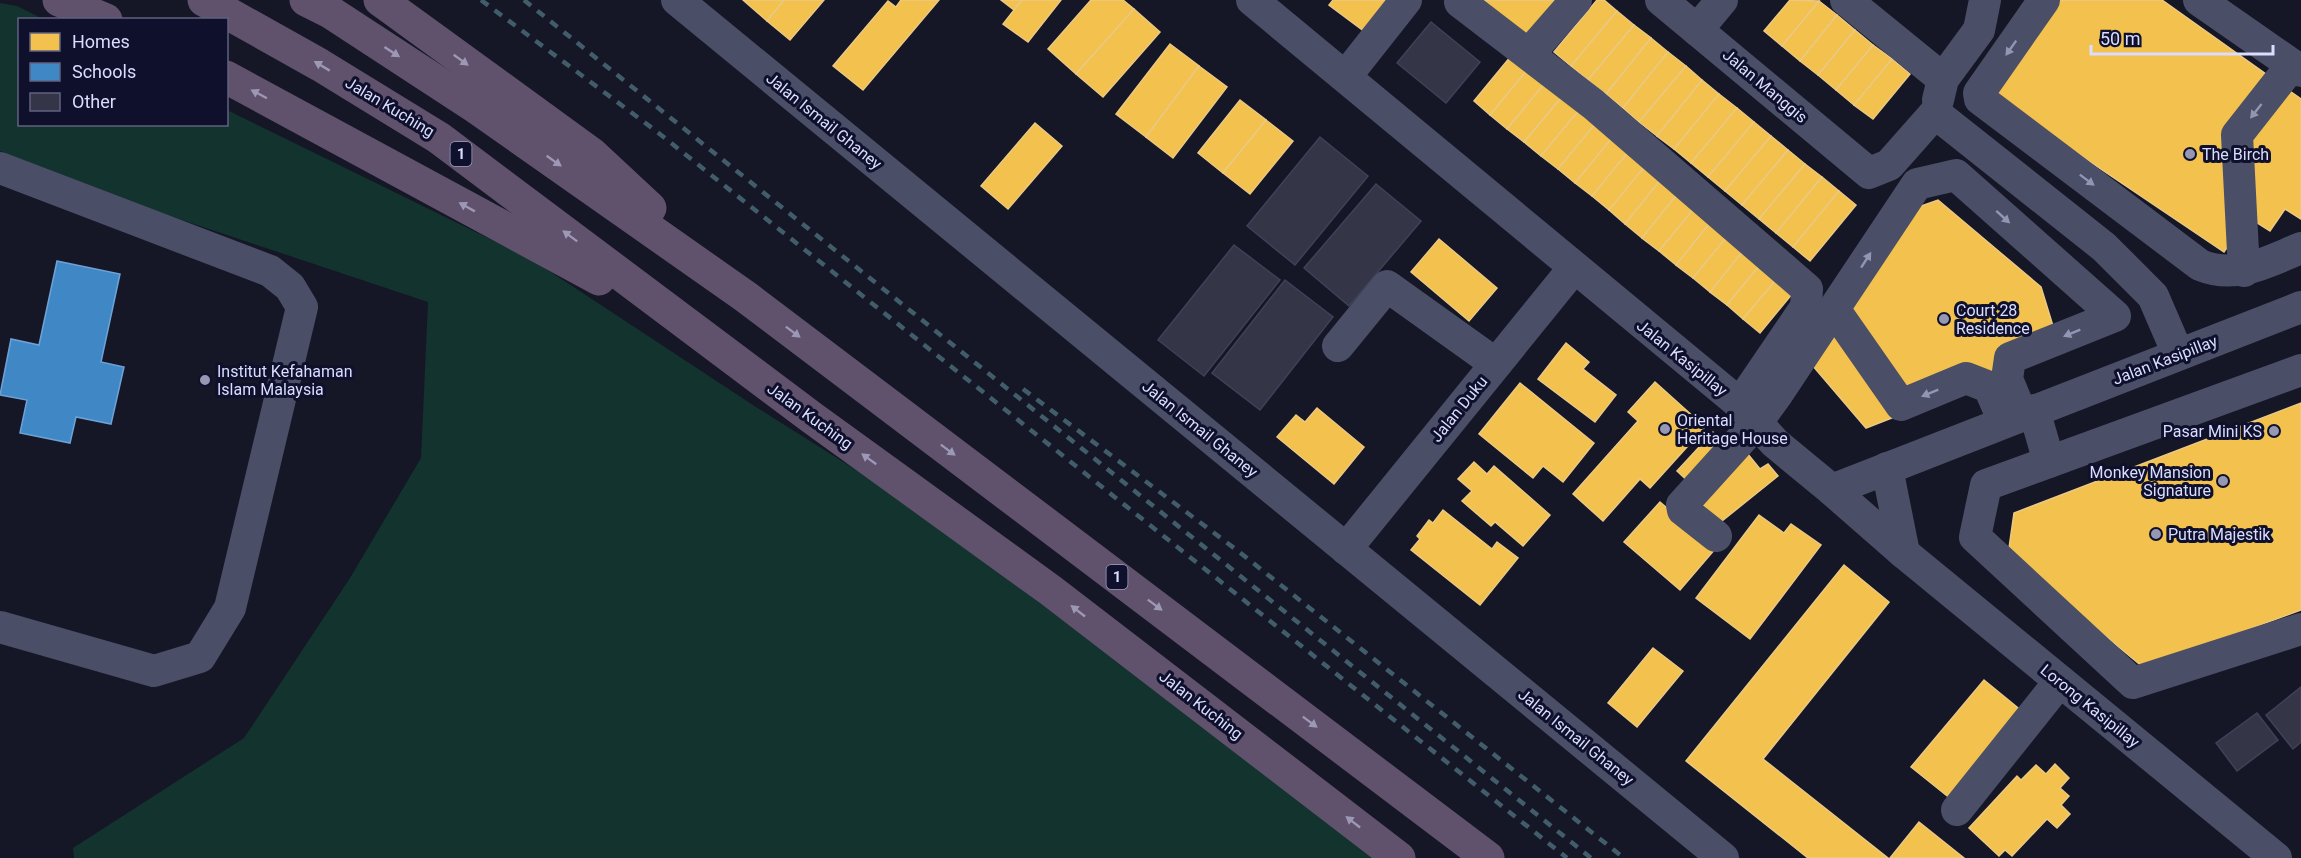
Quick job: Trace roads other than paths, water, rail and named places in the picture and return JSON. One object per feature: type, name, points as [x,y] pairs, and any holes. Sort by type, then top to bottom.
[{"type":"highway","points":[[59,0],[101,18]]},
{"type":"highway","name":"Jalan Kuching","points":[[204,0],[320,65],[439,138],[700,334],[1050,590],[1399,858]]},
{"type":"highway","name":"1","points":[[306,0],[330,12],[477,108],[746,297],[1488,858]]},
{"type":"highway","points":[[380,0],[592,154],[746,297]]},
{"type":"highway","points":[[228,78],[700,334]]},
{"type":"street","name":"Jalan Ismail Ghaney","points":[[677,0],[1723,858]]},
{"type":"street","name":"Jalan Kasipillay","points":[[1251,0],[1346,76],[1573,269],[1748,413],[1776,442],[1833,490],[2301,307]]},
{"type":"street","points":[[1346,76],[1406,0]]},
{"type":"street","points":[[1461,0],[1460,2],[1593,104],[1807,289],[1806,307],[1748,413]]},
{"type":"street","points":[[1529,54],[1576,0]]},
{"type":"street","name":"Jalan Manggis","points":[[1661,0],[1869,172],[1889,165],[1935,113]]},
{"type":"street","points":[[1697,30],[1722,0]]},
{"type":"street","points":[[1846,0],[1943,80]]},
{"type":"street","points":[[1984,0],[1979,30],[1943,80],[1935,113],[2104,247],[2153,296],[2178,354]]},
{"type":"street","points":[[2044,0],[1979,93],[1980,99],[2199,265],[2214,271],[2244,271],[2301,248]]},
{"type":"street","points":[[2199,0],[2297,68],[2237,135],[2244,271]]},
{"type":"street","points":[[0,168],[270,271],[290,287],[302,307],[230,608],[200,657],[153,671],[0,627]]},
{"type":"street","points":[[1716,536],[1683,510],[1682,505],[1748,413],[1834,309],[1917,184],[1956,175],[2115,316],[2010,358],[2007,379],[2020,416],[2049,462]]},
{"type":"street","name":"Jalan Duku","points":[[1346,549],[1573,269]]},
{"type":"street","points":[[1338,346],[1387,286],[1496,364]]},
{"type":"street","points":[[1834,309],[1901,405],[1966,378],[1989,387],[2020,416]]},
{"type":"street","points":[[2301,370],[1986,485],[1975,537],[2133,683],[2301,629]]},
{"type":"street","points":[[1887,468],[1904,553]]},
{"type":"street","name":"Lorong Kasipillay","points":[[1833,490],[1904,553],[2276,858]]},
{"type":"street","points":[[1958,810],[2060,681]]},
{"type":"railway","points":[[481,0],[656,131],[1567,858]]},
{"type":"railway","points":[[524,0],[1591,858]]},
{"type":"railway","points":[[1023,389],[1238,551],[1624,858]]},
{"type":"place","name":"The Birch","points":[[2190,154]]},
{"type":"place","name":"Court 28 Residence","points":[[1944,319]]},
{"type":"place","name":"Institut Kefahaman Islam Malaysia","points":[[205,380]]},
{"type":"place","name":"Oriental Heritage House","points":[[1665,429]]},
{"type":"place","name":"Pasar Mini KS","points":[[2274,431]]},
{"type":"place","name":"Monkey Mansion Signature","points":[[2223,481]]},
{"type":"place","name":"Putra Majestik","points":[[2156,534]]}]
